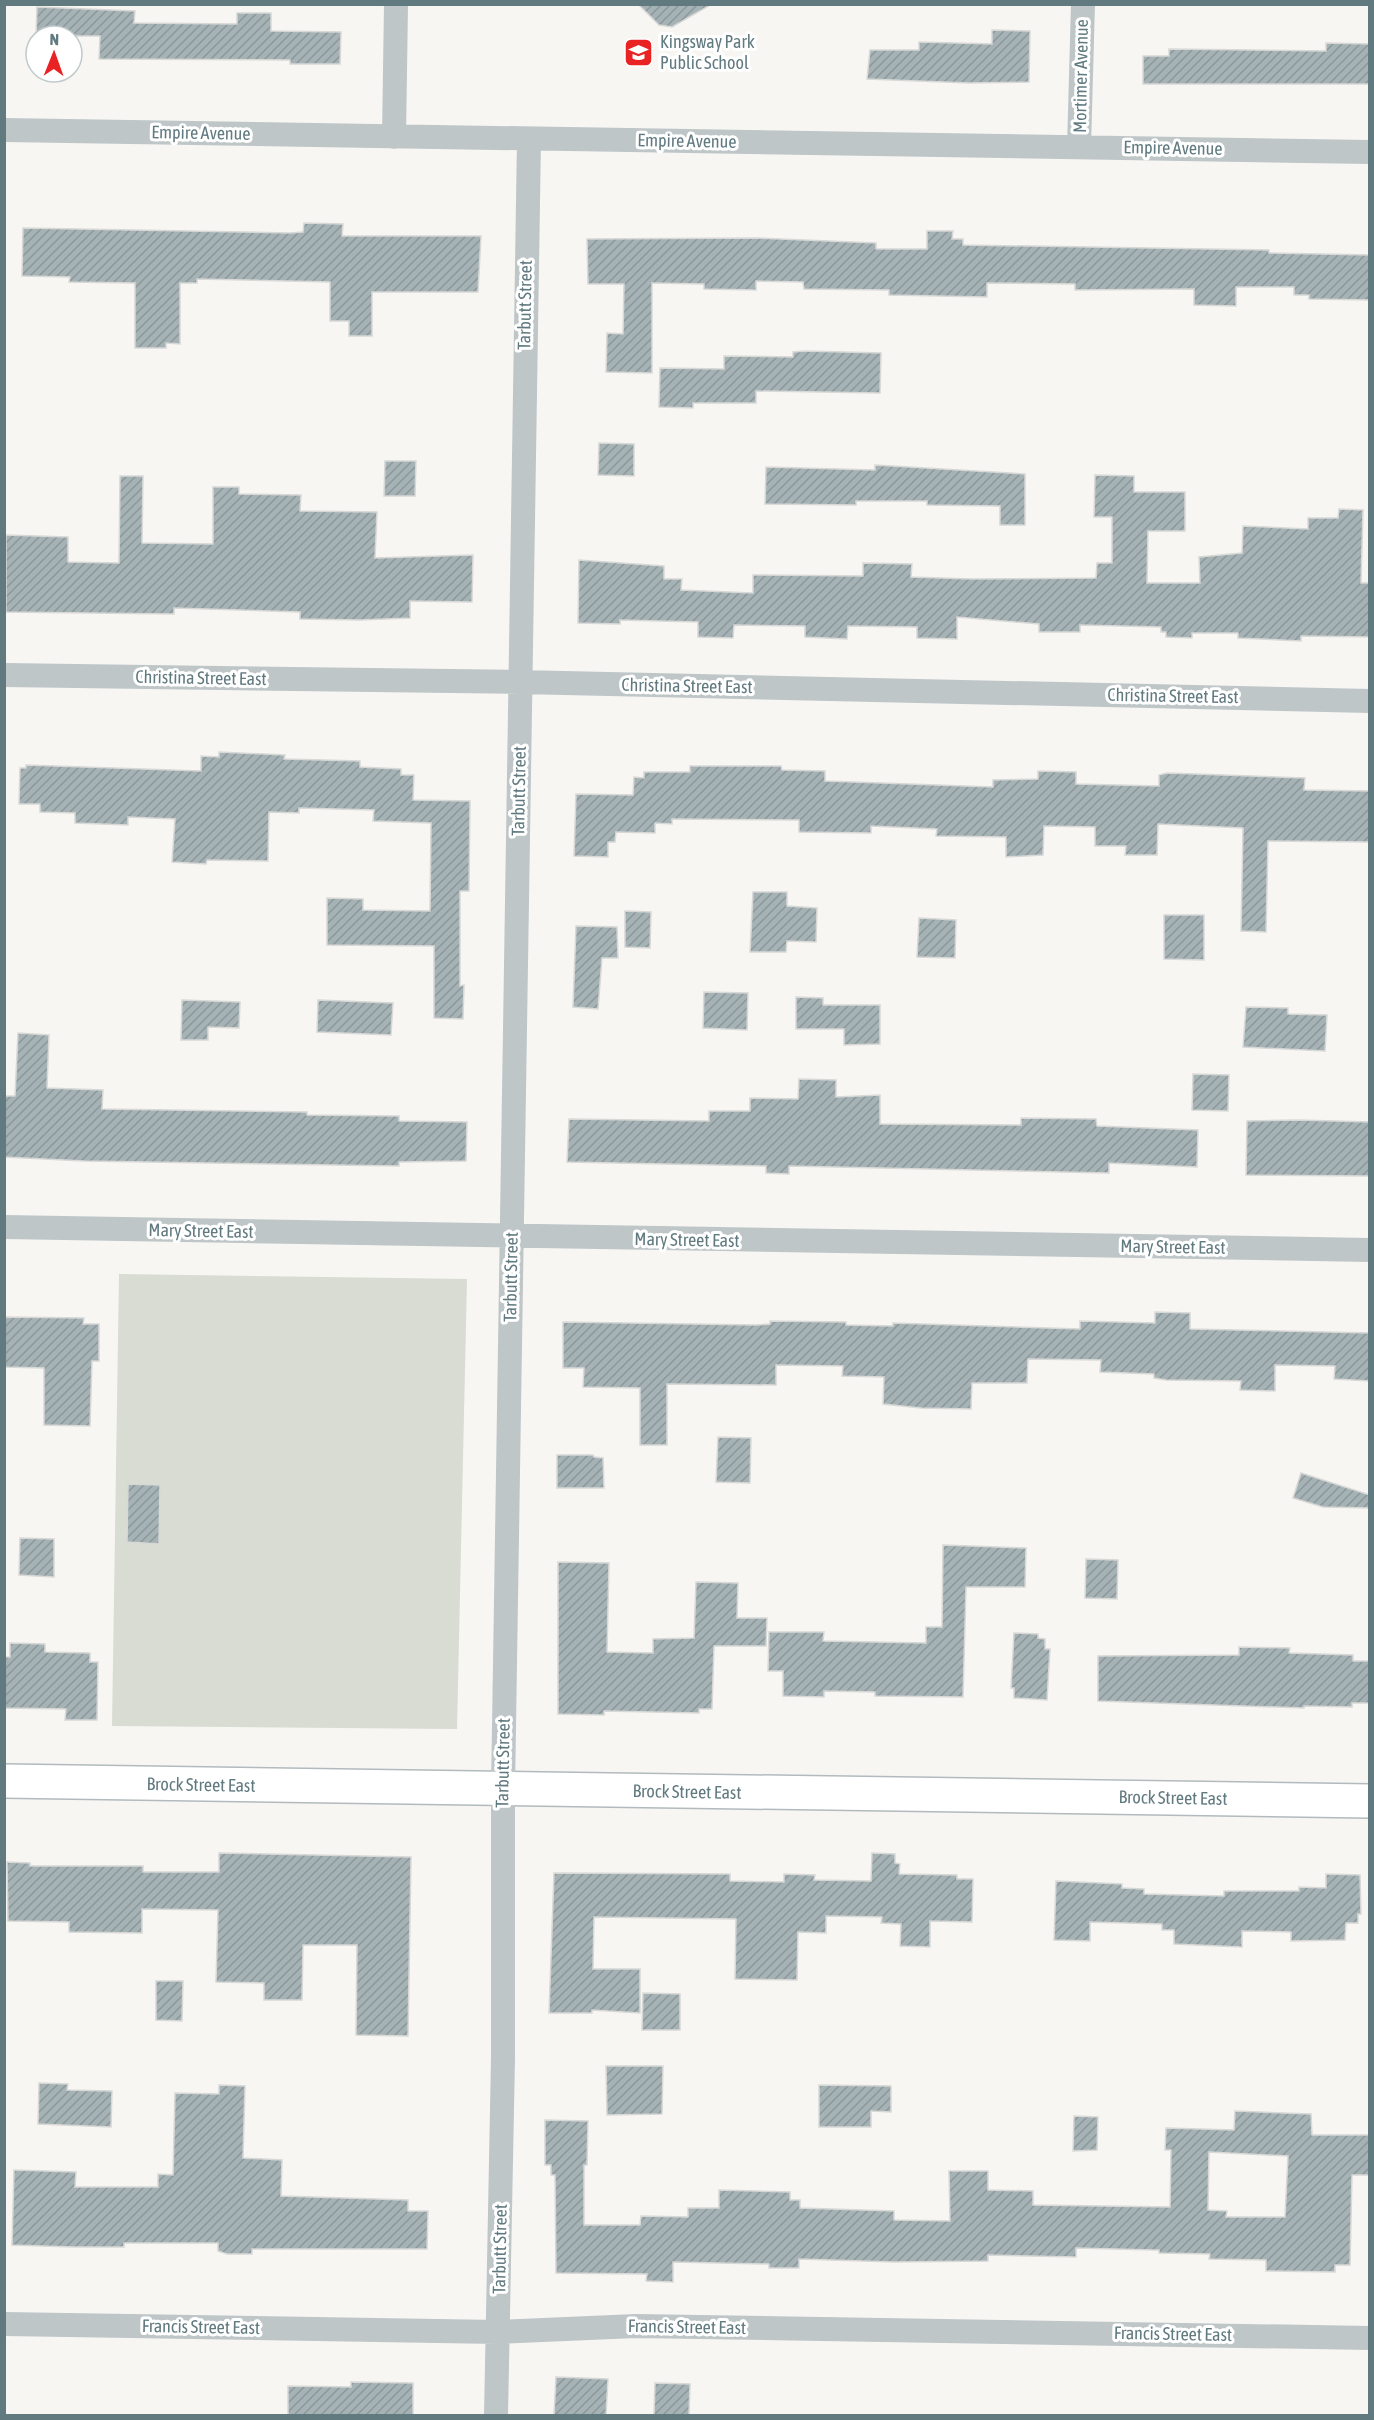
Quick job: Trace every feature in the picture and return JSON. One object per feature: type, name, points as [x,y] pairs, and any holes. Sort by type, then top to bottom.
[{"type":"street","points":[[394,137],[396,4]]},
{"type":"street","name":"Mortimer Avenue","points":[[1079,147],[1083,4]]},
{"type":"street","name":"Empire Avenue","points":[[4,130],[1370,152]]},
{"type":"street","name":"Tarbutt Street","points":[[496,2415],[503,2058],[503,1790],[528,139]]},
{"type":"street","name":"Christina Street East","points":[[4,675],[520,682],[1370,701]]},
{"type":"street","name":"Mary Street East","points":[[4,1227],[511,1238],[1370,1250]]},
{"type":"street","name":"Brock Street East","points":[[4,1781],[1370,1801]]},
{"type":"street","name":"Francis Street East","points":[[4,2324],[498,2332],[636,2326],[1370,2338]]},
{"type":"shaded area","points":[[119,1274],[467,1279],[457,1729],[112,1726]]},
{"type":"building","points":[[638,4],[712,4],[672,27],[659,25]]},
{"type":"building","points":[[37,7],[135,11],[134,23],[237,24],[237,13],[271,13],[271,31],[341,32],[340,64],[290,64],[290,60],[99,59],[100,36],[84,36],[84,24],[36,24]]},
{"type":"building","points":[[992,30],[1030,31],[1029,82],[969,83],[867,79],[870,50],[919,50],[919,42],[992,44]]},
{"type":"building","points":[[1326,43],[1370,44],[1370,84],[1143,84],[1143,56],[1169,56],[1169,49],[1326,51]]},
{"type":"building","points":[[304,223],[343,224],[342,236],[481,236],[478,292],[372,292],[372,336],[349,336],[349,321],[330,321],[330,282],[197,279],[197,283],[180,283],[180,344],[166,343],[166,348],[135,348],[135,283],[69,282],[70,277],[22,276],[23,228],[290,233],[303,232]]},
{"type":"building","points":[[927,231],[953,231],[952,239],[963,239],[963,245],[1269,250],[1269,253],[1370,255],[1370,300],[1309,299],[1309,295],[1294,295],[1294,287],[1236,287],[1236,306],[1194,305],[1194,289],[1075,290],[1075,284],[987,283],[987,297],[889,295],[889,290],[804,289],[803,282],[756,281],[756,290],[704,289],[704,284],[652,283],[652,373],[606,372],[607,333],[623,334],[624,284],[588,284],[587,239],[757,238],[876,243],[876,249],[927,249]]},
{"type":"building","points":[[793,352],[881,353],[880,393],[756,391],[756,403],[693,403],[693,408],[659,407],[660,368],[724,369],[724,356],[793,357]]},
{"type":"building","points":[[599,443],[634,444],[634,476],[598,475]]},
{"type":"building","points":[[385,461],[416,461],[415,496],[384,496]]},
{"type":"building","points":[[875,465],[1025,474],[1025,525],[1000,525],[1000,506],[927,505],[927,501],[856,501],[856,505],[765,504],[766,467],[875,470]]},
{"type":"building","points":[[1095,475],[1134,476],[1134,492],[1185,492],[1185,531],[1148,531],[1147,583],[1200,583],[1199,557],[1242,553],[1243,526],[1308,529],[1308,518],[1338,518],[1339,509],[1363,510],[1361,583],[1370,583],[1370,637],[1301,636],[1301,641],[1238,638],[1238,633],[1192,633],[1192,638],[1166,637],[1166,632],[1161,632],[1161,627],[1080,625],[1080,632],[1039,632],[1039,624],[957,617],[957,639],[917,638],[917,627],[848,626],[847,639],[805,637],[805,626],[734,625],[733,638],[698,637],[698,622],[620,620],[620,624],[578,623],[579,560],[664,566],[664,579],[682,579],[681,590],[753,593],[753,575],[863,576],[863,563],[912,564],[911,577],[1096,578],[1097,563],[1112,563],[1112,517],[1094,517]]},
{"type":"building","points":[[120,476],[143,476],[142,543],[213,544],[213,487],[239,487],[239,494],[301,495],[300,511],[377,512],[375,558],[473,555],[472,602],[410,601],[410,618],[360,620],[300,619],[300,612],[174,608],[174,614],[6,612],[6,535],[68,537],[68,562],[119,563]]},
{"type":"building","points":[[219,752],[285,755],[284,759],[360,761],[360,767],[401,769],[401,775],[414,775],[413,800],[470,801],[469,891],[460,891],[460,986],[464,985],[463,1019],[434,1018],[434,946],[327,945],[327,898],[363,899],[363,910],[430,911],[431,823],[373,821],[374,810],[299,808],[299,813],[269,812],[268,861],[207,860],[206,864],[172,862],[175,819],[128,817],[128,825],[75,823],[75,813],[40,812],[40,804],[19,804],[20,768],[26,768],[26,765],[201,771],[201,756],[219,757]]},
{"type":"building","points":[[690,766],[781,766],[782,770],[825,771],[825,781],[993,787],[993,780],[1038,779],[1038,771],[1076,772],[1076,784],[1159,786],[1159,775],[1167,773],[1305,778],[1304,790],[1370,791],[1370,842],[1268,841],[1266,932],[1241,931],[1243,828],[1158,824],[1157,855],[1125,855],[1126,846],[1095,846],[1095,827],[1044,826],[1043,855],[1006,857],[1006,837],[936,836],[937,829],[871,826],[871,833],[799,832],[799,820],[672,819],[672,824],[655,823],[655,833],[616,832],[615,842],[608,842],[608,857],[574,856],[576,794],[633,795],[634,777],[644,778],[644,772],[690,772]]},
{"type":"building","points":[[753,892],[787,892],[787,906],[817,908],[816,942],[787,941],[786,952],[750,952]]},
{"type":"building","points":[[625,911],[651,912],[650,948],[625,947]]},
{"type":"building","points":[[1164,915],[1204,915],[1204,960],[1164,959]]},
{"type":"building","points":[[919,918],[956,920],[955,958],[917,957]]},
{"type":"building","points":[[576,926],[617,927],[618,958],[602,958],[598,1009],[573,1007]]},
{"type":"building","points":[[704,992],[748,993],[747,1030],[703,1028]]},
{"type":"building","points":[[796,997],[823,998],[823,1005],[880,1005],[880,1044],[844,1045],[844,1029],[796,1029]]},
{"type":"building","points":[[182,1000],[240,1002],[239,1028],[208,1027],[208,1040],[181,1040]]},
{"type":"building","points":[[318,1000],[393,1003],[391,1035],[317,1032]]},
{"type":"building","points":[[1246,1007],[1288,1008],[1288,1014],[1327,1015],[1325,1051],[1243,1047]]},
{"type":"building","points":[[18,1033],[49,1035],[47,1088],[103,1090],[102,1109],[307,1112],[307,1115],[399,1116],[399,1121],[467,1122],[466,1161],[399,1162],[399,1166],[84,1161],[4,1157],[4,1096],[15,1096]]},
{"type":"building","points":[[1193,1074],[1229,1075],[1228,1111],[1192,1110]]},
{"type":"building","points":[[799,1079],[836,1080],[836,1097],[880,1095],[880,1124],[1021,1125],[1021,1118],[1096,1119],[1097,1126],[1198,1130],[1197,1167],[1109,1163],[1109,1173],[789,1166],[789,1174],[766,1173],[766,1166],[567,1162],[569,1119],[709,1121],[709,1111],[750,1111],[750,1098],[798,1099]]},
{"type":"building","points":[[1247,1121],[1370,1122],[1370,1176],[1246,1175]]},
{"type":"building","points":[[1155,1312],[1190,1313],[1190,1329],[1370,1333],[1370,1381],[1334,1379],[1335,1366],[1275,1365],[1275,1391],[1240,1390],[1241,1381],[1166,1380],[1154,1378],[1154,1374],[1100,1372],[1101,1360],[1028,1359],[1027,1383],[972,1383],[971,1409],[921,1408],[883,1404],[884,1377],[842,1376],[843,1366],[776,1365],[776,1385],[667,1384],[667,1445],[640,1445],[640,1388],[583,1387],[584,1368],[563,1368],[563,1322],[756,1325],[770,1324],[770,1321],[846,1322],[846,1325],[893,1326],[893,1323],[1080,1329],[1080,1321],[1155,1323]]},
{"type":"building","points":[[4,1317],[84,1318],[83,1324],[99,1324],[99,1361],[92,1361],[90,1426],[44,1425],[44,1368],[4,1367]]},
{"type":"building","points":[[718,1437],[751,1438],[750,1483],[716,1482]]},
{"type":"building","points":[[557,1455],[593,1455],[603,1458],[604,1488],[557,1488]]},
{"type":"building","points":[[1301,1473],[1370,1495],[1370,1508],[1323,1507],[1293,1498]]},
{"type":"building","points":[[128,1484],[160,1485],[159,1544],[127,1542]]},
{"type":"building","points":[[20,1538],[54,1539],[54,1577],[19,1575]]},
{"type":"building","points":[[943,1545],[1026,1548],[1025,1587],[966,1587],[963,1697],[875,1696],[875,1692],[824,1691],[824,1697],[783,1696],[783,1671],[768,1671],[769,1632],[824,1632],[823,1641],[926,1643],[926,1627],[942,1627]]},
{"type":"building","points":[[1086,1559],[1118,1560],[1117,1599],[1085,1598]]},
{"type":"building","points":[[558,1562],[609,1563],[607,1652],[653,1653],[653,1639],[694,1638],[696,1582],[738,1583],[737,1618],[767,1618],[766,1646],[714,1646],[712,1709],[699,1709],[699,1713],[604,1711],[604,1715],[558,1714]]},
{"type":"building","points":[[1014,1633],[1038,1634],[1038,1638],[1045,1639],[1045,1649],[1050,1649],[1047,1700],[1014,1698],[1014,1688],[1011,1688]]},
{"type":"building","points":[[10,1643],[45,1644],[45,1652],[90,1653],[90,1662],[98,1662],[97,1720],[65,1720],[66,1709],[4,1708],[4,1657],[10,1657]]},
{"type":"building","points":[[1239,1647],[1290,1648],[1289,1653],[1353,1655],[1353,1661],[1370,1661],[1370,1703],[1352,1703],[1352,1707],[1304,1706],[1304,1708],[1098,1701],[1098,1656],[1239,1655]]},
{"type":"building","points":[[219,1853],[411,1857],[408,2036],[356,2035],[357,1945],[303,1945],[302,2000],[264,2000],[264,1983],[216,1982],[218,1910],[142,1909],[142,1933],[69,1932],[69,1922],[8,1921],[7,1862],[30,1863],[30,1866],[143,1866],[143,1872],[219,1872]]},
{"type":"building","points":[[872,1853],[895,1854],[895,1863],[900,1864],[899,1874],[957,1875],[957,1879],[973,1879],[972,1922],[930,1921],[930,1947],[900,1946],[901,1924],[881,1923],[882,1917],[826,1916],[826,1933],[798,1932],[797,1980],[735,1979],[736,1919],[594,1917],[593,1969],[640,1969],[640,2013],[592,2010],[592,2013],[549,2013],[554,1873],[730,1874],[730,1881],[784,1882],[784,1874],[815,1875],[814,1880],[871,1881]]},
{"type":"building","points":[[1326,1874],[1360,1875],[1361,1914],[1358,1914],[1358,1923],[1346,1923],[1345,1940],[1291,1941],[1291,1932],[1242,1931],[1242,1947],[1174,1944],[1174,1930],[1162,1930],[1162,1924],[1090,1922],[1090,1941],[1054,1940],[1056,1881],[1122,1884],[1122,1888],[1144,1889],[1144,1894],[1224,1896],[1224,1891],[1299,1891],[1299,1887],[1326,1888]]},
{"type":"building","points":[[156,1981],[183,1981],[182,2021],[156,2020]]},
{"type":"building","points":[[643,1993],[680,1994],[680,2030],[642,2030]]},
{"type":"building","points":[[606,2066],[663,2066],[662,2114],[607,2115]]},
{"type":"building","points":[[39,2083],[68,2084],[67,2090],[112,2091],[111,2127],[38,2124]]},
{"type":"building","points":[[219,2085],[245,2086],[243,2158],[282,2160],[281,2196],[408,2200],[408,2211],[428,2211],[427,2249],[252,2249],[252,2254],[227,2254],[218,2251],[218,2243],[124,2243],[124,2247],[12,2245],[14,2170],[76,2172],[75,2187],[158,2187],[158,2174],[173,2175],[175,2093],[219,2094]]},
{"type":"building","points":[[819,2085],[891,2086],[891,2112],[871,2111],[871,2127],[819,2127]]},
{"type":"building","points":[[1235,2111],[1311,2114],[1312,2135],[1370,2135],[1370,2175],[1352,2175],[1350,2265],[1335,2265],[1335,2272],[1266,2271],[1266,2260],[1209,2259],[1210,2254],[1159,2253],[1159,2250],[1076,2248],[1076,2257],[988,2255],[988,2261],[894,2262],[799,2259],[799,2268],[769,2268],[769,2264],[673,2262],[673,2282],[646,2281],[647,2274],[556,2273],[555,2175],[551,2175],[551,2165],[545,2165],[545,2120],[588,2121],[587,2165],[584,2165],[584,2225],[640,2225],[641,2216],[688,2217],[688,2208],[719,2208],[719,2190],[790,2192],[790,2200],[800,2200],[800,2208],[894,2211],[894,2220],[950,2221],[949,2171],[988,2171],[988,2190],[1033,2191],[1033,2205],[1170,2207],[1171,2150],[1165,2150],[1166,2128],[1234,2130]],"holes":[[[1209,2152],[1288,2156],[1285,2217],[1226,2217],[1227,2211],[1208,2210]]]},
{"type":"building","points":[[1074,2116],[1098,2117],[1097,2150],[1073,2151]]},
{"type":"building","points":[[556,2377],[608,2379],[606,2415],[554,2415]]},
{"type":"building","points":[[351,2382],[413,2383],[413,2415],[288,2415],[288,2386],[351,2387]]},
{"type":"building","points":[[655,2383],[690,2384],[689,2415],[654,2415]]},
{"type":"place","name":"Kingsway Park Public School","points":[[639,52]]}]
